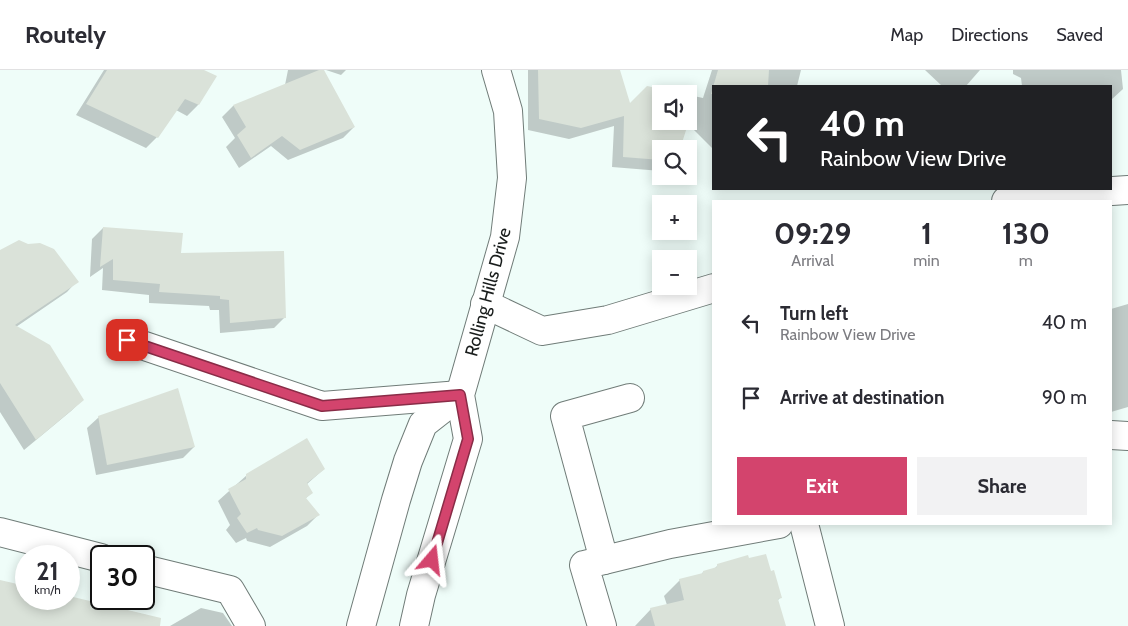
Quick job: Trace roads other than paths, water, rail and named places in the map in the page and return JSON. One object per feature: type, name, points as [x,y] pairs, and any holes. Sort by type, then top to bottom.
[{"type":"street","name":"Rolling Hills Drive","points":[[414,626],[468,439],[460,395],[505,237],[512,178],[508,111],[496,70]]},
{"type":"street","points":[[1010,200],[1020,197],[1128,190]]},
{"type":"street","points":[[486,304],[542,331],[608,320],[712,289]]},
{"type":"street","points":[[127,340],[322,406],[460,395]]},
{"type":"street","points":[[361,626],[396,500],[408,461],[423,424],[460,395]]},
{"type":"street","points":[[604,560],[564,416],[630,398]]},
{"type":"street","points":[[1112,435],[1128,436]]},
{"type":"street","points":[[602,626],[584,565],[670,544],[774,525]]},
{"type":"street","points":[[804,525],[830,626]]},
{"type":"street","points":[[0,532],[90,555]]},
{"type":"street","points":[[155,572],[230,590],[251,626]]}]
